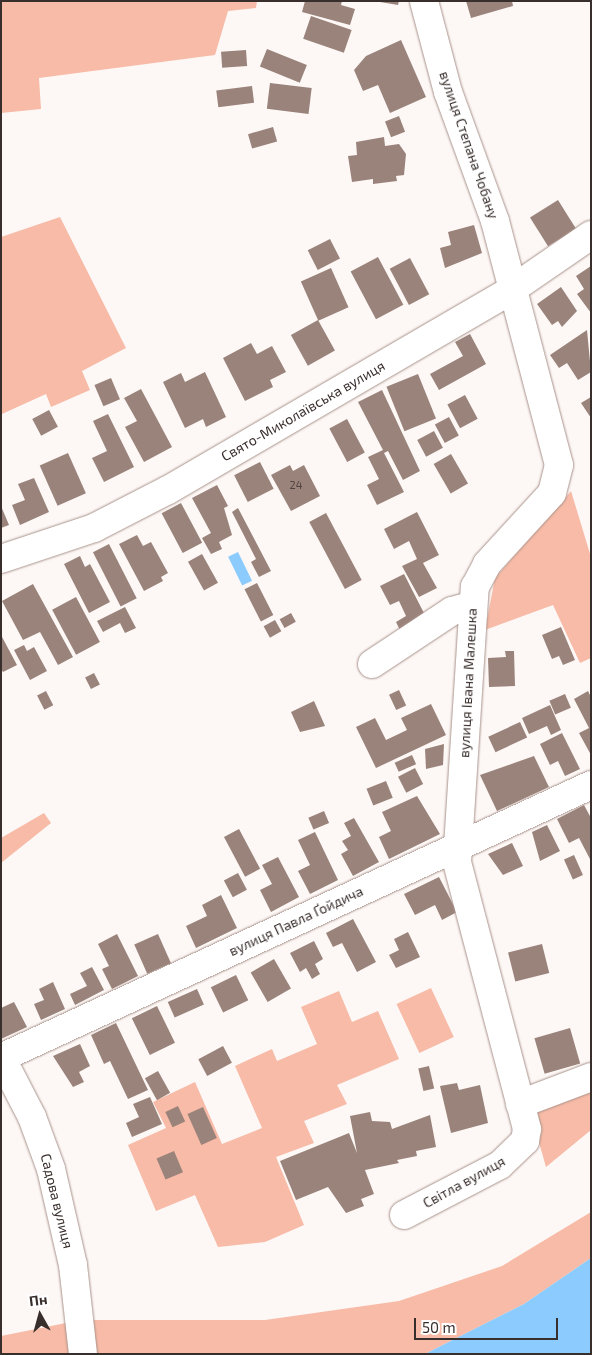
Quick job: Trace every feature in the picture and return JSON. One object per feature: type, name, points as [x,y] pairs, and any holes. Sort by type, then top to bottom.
[{"type":"street","name":"вулиця Степана Чобану","points":[[424,1],[448,92],[496,221],[512,290]]},
{"type":"street","name":"Свято-Миколаївська вулиця","points":[[1,559],[94,528],[168,490],[512,290],[591,235]]},
{"type":"street","name":"вулиця Івана Малешка","points":[[512,290],[556,450],[558,480],[540,510],[487,564],[471,606],[461,846],[456,862],[520,1104]]},
{"type":"street","points":[[372,664],[452,611],[471,606]]},
{"type":"street","name":"вулиця Павла Ґойдича","points":[[2,1057],[591,785]]},
{"type":"street","name":"Садова вулиця","points":[[2,1057],[51,1169],[73,1265],[83,1354]]},
{"type":"street","points":[[520,1104],[591,1077]]},
{"type":"street","name":"Світла вулиця","points":[[404,1215],[517,1153],[527,1129],[520,1104]]},
{"type":"shaded area","points":[[1,1],[257,1],[256,8],[228,11],[215,55],[39,78],[41,109],[1,113]]},
{"type":"shaded area","points":[[60,217],[126,348],[82,371],[90,390],[51,407],[46,394],[2,414],[1,237]]},
{"type":"shaded area","points":[[571,491],[591,557],[591,658],[580,663],[553,605],[485,630],[495,578]]},
{"type":"shaded area","points":[[44,813],[51,823],[1,863],[1,838]]},
{"type":"shaded area","points":[[431,988],[454,1037],[419,1053],[397,1004]]},
{"type":"shaded area","points":[[339,991],[352,1022],[378,1011],[399,1059],[337,1085],[347,1104],[304,1121],[314,1143],[276,1157],[304,1225],[265,1242],[218,1247],[195,1195],[156,1211],[128,1145],[166,1128],[153,1102],[195,1082],[222,1144],[262,1128],[235,1066],[272,1049],[277,1061],[317,1044],[301,1007]]},
{"type":"shaded area","points":[[591,1080],[591,1130],[546,1167],[529,1107]]},
{"type":"shaded area","points":[[591,1212],[591,1258],[524,1304],[425,1354],[1,1354],[1,1336],[81,1320],[265,1320],[399,1301],[502,1266]]},
{"type":"water","points":[[238,552],[252,581],[242,586],[228,557]]},
{"type":"water","points":[[591,1258],[591,1354],[425,1354],[524,1304]]},
{"type":"building","points":[[305,1],[342,1],[341,5],[355,9],[350,25],[302,12]]},
{"type":"building","points":[[374,1],[399,1],[398,5]]},
{"type":"building","points":[[466,1],[512,1],[513,6],[471,18]]},
{"type":"building","points":[[311,16],[352,30],[344,53],[303,39]]},
{"type":"building","points":[[401,40],[426,97],[390,113],[378,85],[363,91],[354,70],[366,56]]},
{"type":"building","points":[[267,49],[307,65],[300,83],[260,67]]},
{"type":"building","points":[[246,50],[247,66],[222,68],[221,52]]},
{"type":"building","points":[[270,83],[312,88],[309,114],[267,109]]},
{"type":"building","points":[[252,86],[254,103],[218,107],[216,90]]},
{"type":"building","points":[[399,116],[405,132],[391,137],[385,121]]},
{"type":"building","points":[[273,127],[277,141],[252,149],[248,134]]},
{"type":"building","points":[[384,137],[385,146],[399,144],[406,154],[404,175],[396,176],[397,181],[373,184],[373,179],[352,182],[348,156],[357,155],[356,142]]},
{"type":"building","points":[[558,200],[576,229],[548,246],[530,217]]},
{"type":"building","points":[[474,225],[482,253],[445,268],[440,248],[451,245],[448,232]]},
{"type":"building","points":[[330,239],[340,259],[318,270],[308,250]]},
{"type":"building","points":[[378,257],[403,305],[376,319],[351,272]]},
{"type":"building","points":[[410,258],[429,294],[409,305],[390,269]]},
{"type":"building","points":[[591,266],[591,313],[577,294],[584,289],[576,276]]},
{"type":"building","points":[[331,268],[348,307],[318,321],[301,281]]},
{"type":"building","points":[[561,287],[577,311],[562,327],[558,321],[552,325],[537,304]]},
{"type":"building","points":[[318,320],[335,351],[308,366],[291,335]]},
{"type":"building","points":[[587,330],[591,372],[578,380],[567,363],[559,368],[550,355]]},
{"type":"building","points":[[470,334],[486,364],[439,390],[430,374],[463,356],[455,342]]},
{"type":"building","points":[[251,343],[257,354],[272,346],[286,372],[270,380],[273,387],[245,401],[223,358]]},
{"type":"building","points":[[205,372],[226,417],[206,427],[203,419],[185,428],[163,382],[181,373],[185,382]]},
{"type":"building","points":[[418,374],[436,419],[404,431],[386,387]]},
{"type":"building","points":[[111,378],[120,399],[103,406],[94,385]]},
{"type":"building","points":[[141,389],[172,447],[144,462],[125,427],[137,421],[124,398]]},
{"type":"building","points":[[382,390],[420,471],[403,480],[388,451],[384,453],[404,492],[377,505],[367,485],[379,479],[368,457],[383,450],[358,402]]},
{"type":"building","points":[[465,395],[478,419],[460,428],[447,404]]},
{"type":"building","points":[[591,397],[591,418],[581,403]]},
{"type":"building","points":[[49,410],[58,427],[41,436],[32,419]]},
{"type":"building","points":[[108,414],[134,467],[104,482],[92,458],[107,451],[93,421]]},
{"type":"building","points":[[449,417],[459,436],[445,443],[435,425]]},
{"type":"building","points":[[347,419],[365,453],[347,462],[329,428]]},
{"type":"building","points":[[434,431],[443,448],[426,457],[417,440]]},
{"type":"building","points":[[68,453],[86,493],[58,506],[40,466]]},
{"type":"building","points":[[451,454],[468,483],[451,493],[434,464]]},
{"type":"building","points":[[260,462],[274,489],[248,502],[234,475]]},
{"type":"building","points":[[290,465],[293,471],[304,465],[320,496],[291,511],[271,475]]},
{"type":"building","points":[[34,478],[49,512],[20,525],[12,505],[25,500],[18,484]]},
{"type":"building","points":[[217,485],[228,506],[224,508],[232,535],[219,542],[222,549],[211,554],[202,538],[211,533],[192,498]]},
{"type":"building","points":[[181,503],[202,543],[183,553],[162,513]]},
{"type":"building","points":[[1,506],[9,525],[1,528]]},
{"type":"building","points":[[238,508],[271,571],[259,577],[251,562],[256,559],[232,512]]},
{"type":"building","points":[[417,512],[439,555],[423,563],[437,588],[419,597],[402,566],[417,559],[409,541],[394,549],[384,529]]},
{"type":"building","points":[[326,513],[362,580],[345,589],[309,522]]},
{"type":"building","points":[[137,535],[143,546],[151,542],[168,573],[161,577],[163,581],[144,591],[119,544]]},
{"type":"building","points":[[109,544],[137,598],[121,607],[93,552]]},
{"type":"building","points":[[202,554],[218,583],[204,591],[188,562]]},
{"type":"building","points":[[80,556],[85,567],[90,564],[110,602],[89,613],[64,564]]},
{"type":"building","points":[[404,574],[428,621],[402,634],[396,622],[406,616],[399,601],[390,605],[380,586]]},
{"type":"building","points":[[257,583],[273,615],[261,621],[245,589]]},
{"type":"building","points":[[33,584],[73,657],[58,665],[40,632],[23,640],[2,601]]},
{"type":"building","points":[[76,597],[100,642],[76,655],[52,610]]},
{"type":"building","points":[[125,607],[136,628],[125,633],[120,623],[103,632],[97,621]]},
{"type":"building","points":[[291,613],[296,622],[284,628],[280,619]]},
{"type":"building","points":[[275,620],[281,631],[270,638],[264,626]]},
{"type":"building","points":[[561,627],[575,660],[563,665],[559,656],[552,659],[542,635]]},
{"type":"building","points":[[1,635],[17,665],[3,672],[1,669]]},
{"type":"building","points":[[24,645],[27,651],[34,647],[47,671],[30,680],[14,650]]},
{"type":"building","points":[[505,651],[514,651],[515,686],[489,687],[488,658],[506,657]]},
{"type":"building","points":[[94,673],[100,685],[91,689],[85,678]]},
{"type":"building","points":[[399,690],[406,705],[396,710],[389,695]]},
{"type":"building","points":[[46,691],[53,705],[44,710],[37,696]]},
{"type":"building","points":[[588,691],[591,697],[591,755],[579,733],[589,728],[574,699]]},
{"type":"building","points":[[565,694],[571,708],[555,714],[549,701]]},
{"type":"building","points":[[314,701],[325,726],[300,732],[291,712]]},
{"type":"building","points":[[431,704],[446,735],[376,768],[356,727],[375,718],[386,740],[407,730],[401,718]]},
{"type":"building","points":[[550,705],[561,730],[551,735],[547,726],[529,734],[522,718]]},
{"type":"building","points":[[520,722],[527,737],[495,752],[488,737]]},
{"type":"building","points":[[562,733],[580,769],[565,776],[558,761],[550,765],[540,744]]},
{"type":"building","points":[[444,744],[443,765],[426,769],[425,749]]},
{"type":"building","points":[[412,755],[416,764],[399,772],[395,763]]},
{"type":"building","points":[[534,756],[549,787],[497,811],[480,775]]},
{"type":"building","points":[[415,768],[423,784],[406,793],[398,777]]},
{"type":"building","points":[[386,781],[393,798],[373,806],[367,789]]},
{"type":"building","points":[[417,796],[440,834],[389,859],[379,837],[391,831],[382,812]]},
{"type":"building","points":[[584,805],[591,818],[591,861],[579,838],[569,843],[557,819]]},
{"type":"building","points":[[324,811],[329,823],[313,830],[308,818]]},
{"type":"building","points":[[354,818],[379,862],[353,876],[341,854],[348,850],[342,841],[351,836],[344,823]]},
{"type":"building","points":[[547,825],[560,851],[540,861],[532,832]]},
{"type":"building","points":[[239,829],[260,869],[245,877],[224,837]]},
{"type":"building","points":[[315,832],[338,880],[310,894],[298,871],[310,865],[298,840]]},
{"type":"building","points":[[512,843],[523,866],[503,875],[488,854]]},
{"type":"building","points":[[574,855],[583,875],[573,880],[564,859]]},
{"type":"building","points":[[278,857],[299,897],[271,912],[260,890],[272,884],[262,865]]},
{"type":"building","points":[[238,873],[247,890],[233,897],[224,881]]},
{"type":"building","points":[[439,877],[457,912],[442,920],[435,905],[415,915],[404,894]]},
{"type":"building","points":[[221,895],[237,928],[196,948],[186,926],[207,916],[202,905]]},
{"type":"building","points":[[353,919],[376,962],[357,972],[342,943],[333,947],[326,933]]},
{"type":"building","points":[[408,932],[420,957],[396,968],[389,955],[399,950],[394,939]]},
{"type":"building","points":[[117,934],[138,976],[112,989],[102,969],[109,966],[98,944]]},
{"type":"building","points":[[158,934],[171,963],[147,974],[134,945]]},
{"type":"building","points":[[314,941],[323,959],[315,964],[320,974],[312,979],[306,968],[300,972],[290,953]]},
{"type":"building","points":[[542,944],[549,973],[515,982],[508,952]]},
{"type":"building","points":[[274,959],[291,988],[268,1002],[251,972]]},
{"type":"building","points":[[92,967],[104,990],[75,1005],[70,994],[87,986],[80,973]]},
{"type":"building","points":[[236,975],[248,1000],[223,1012],[211,987]]},
{"type":"building","points":[[53,982],[65,1009],[41,1020],[34,1004],[44,1000],[39,989]]},
{"type":"building","points":[[197,989],[204,1005],[175,1018],[168,1002]]},
{"type":"building","points":[[14,1002],[27,1027],[1,1039],[1,1008]]},
{"type":"building","points":[[157,1006],[175,1043],[150,1055],[132,1018]]},
{"type":"building","points":[[116,1023],[148,1090],[128,1099],[110,1061],[104,1064],[91,1035]]},
{"type":"building","points":[[570,1028],[580,1064],[545,1074],[534,1038]]},
{"type":"building","points":[[80,1044],[90,1066],[79,1072],[84,1082],[73,1087],[53,1056]]},
{"type":"building","points":[[223,1046],[232,1063],[207,1076],[198,1059]]},
{"type":"building","points":[[429,1066],[434,1088],[423,1091],[418,1068]]},
{"type":"building","points":[[158,1071],[170,1093],[157,1100],[145,1078]]},
{"type":"building","points":[[457,1083],[459,1090],[480,1085],[488,1123],[451,1133],[440,1086]]},
{"type":"building","points":[[150,1097],[162,1124],[132,1137],[126,1123],[139,1117],[133,1104]]},
{"type":"building","points":[[178,1106],[185,1121],[172,1127],[165,1112]]},
{"type":"building","points":[[203,1107],[217,1138],[201,1145],[187,1114]]},
{"type":"building","points":[[370,1112],[372,1121],[390,1122],[392,1129],[430,1115],[436,1147],[416,1151],[417,1156],[397,1160],[399,1163],[365,1170],[374,1194],[361,1199],[364,1206],[346,1213],[328,1187],[296,1200],[280,1161],[349,1133],[357,1153],[350,1116]]},
{"type":"building","points":[[174,1151],[183,1172],[165,1180],[157,1158]]}]
